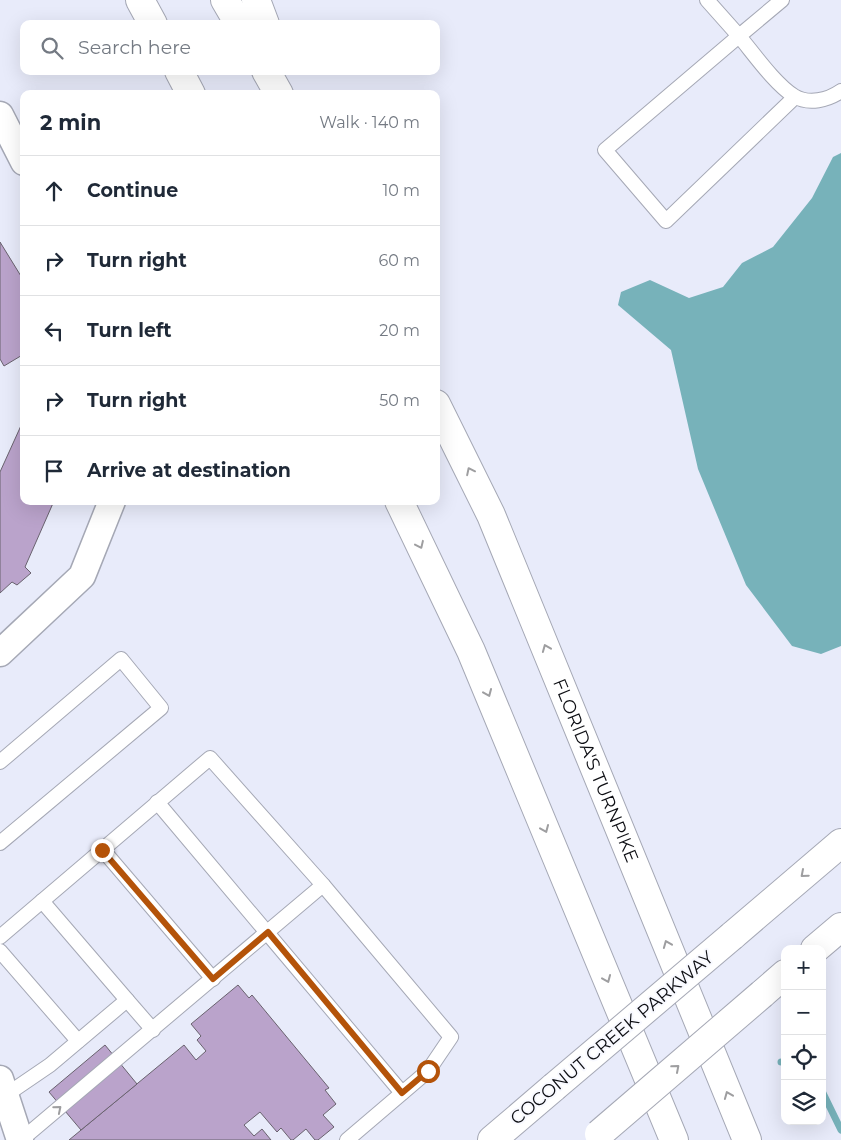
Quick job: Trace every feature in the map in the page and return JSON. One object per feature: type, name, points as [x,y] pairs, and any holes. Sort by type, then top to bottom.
[{"type":"main road","points":[[140,0],[152,20]]},
{"type":"main road","points":[[225,0],[237,20]]},
{"type":"main road","points":[[256,0],[264,20]]},
{"type":"main road","points":[[181,75],[189,90]]},
{"type":"main road","points":[[268,75],[278,90]]},
{"type":"main road","points":[[283,75],[289,90]]},
{"type":"main road","name":"FLORIDA'S TURNPIKE","points":[[440,412],[491,515],[747,1140]]},
{"type":"main road","points":[[402,505],[471,651],[674,1140]]},
{"type":"main road","name":"COCONUT CREEK PARKWAY","points":[[492,1140],[841,842]]},
{"type":"main road","points":[[820,945],[841,927]]},
{"type":"main road","points":[[595,1137],[781,977]]},
{"type":"street","points":[[0,115],[20,154]]},
{"type":"street","points":[[0,653],[82,576],[110,505]]},
{"type":"street","points":[[3,1087],[20,1140]]},
{"type":"lane","points":[[707,0],[780,84],[795,97],[814,102],[834,96],[841,91]]},
{"type":"lane","points":[[782,0],[605,150],[666,221],[795,97]]},
{"type":"lane","points":[[0,762],[122,659],[161,708],[0,843]]},
{"type":"lane","points":[[0,937],[210,758],[323,885],[450,1037],[428,1071],[347,1140]]},
{"type":"lane","points":[[157,802],[402,1093]]},
{"type":"lane","points":[[102,850],[213,979]]},
{"type":"lane","points":[[20,1140],[323,885]]},
{"type":"lane","points":[[42,901],[153,1030]]},
{"type":"lane","points":[[0,951],[78,1041]]},
{"type":"lane","points":[[3,1087],[50,1065],[126,1000]]},
{"type":"water","points":[[841,153],[841,646],[821,654],[792,646],[746,585],[698,469],[671,350],[618,305],[621,292],[650,280],[689,298],[723,287],[742,263],[773,247],[812,198],[833,157]]},
{"type":"building","points":[[0,242],[20,274],[20,356],[4,366],[0,359]]},
{"type":"building","points":[[20,428],[20,505],[52,505],[25,567],[31,573],[17,585],[12,582],[0,593],[0,472]]},
{"type":"building","points":[[238,985],[249,998],[252,995],[329,1088],[325,1090],[336,1104],[323,1115],[334,1127],[318,1140],[315,1140],[306,1129],[291,1140],[281,1128],[277,1132],[260,1112],[244,1125],[254,1136],[262,1129],[271,1140],[69,1140],[184,1045],[196,1060],[206,1051],[197,1040],[201,1036],[191,1024]]},
{"type":"building","points":[[105,1045],[137,1084],[81,1130],[49,1092]]},
{"type":"waterway","points":[[826,1099],[841,1130]]},
{"type":"route","points":[[102,850],[213,979],[268,932],[402,1093],[428,1071]]}]
